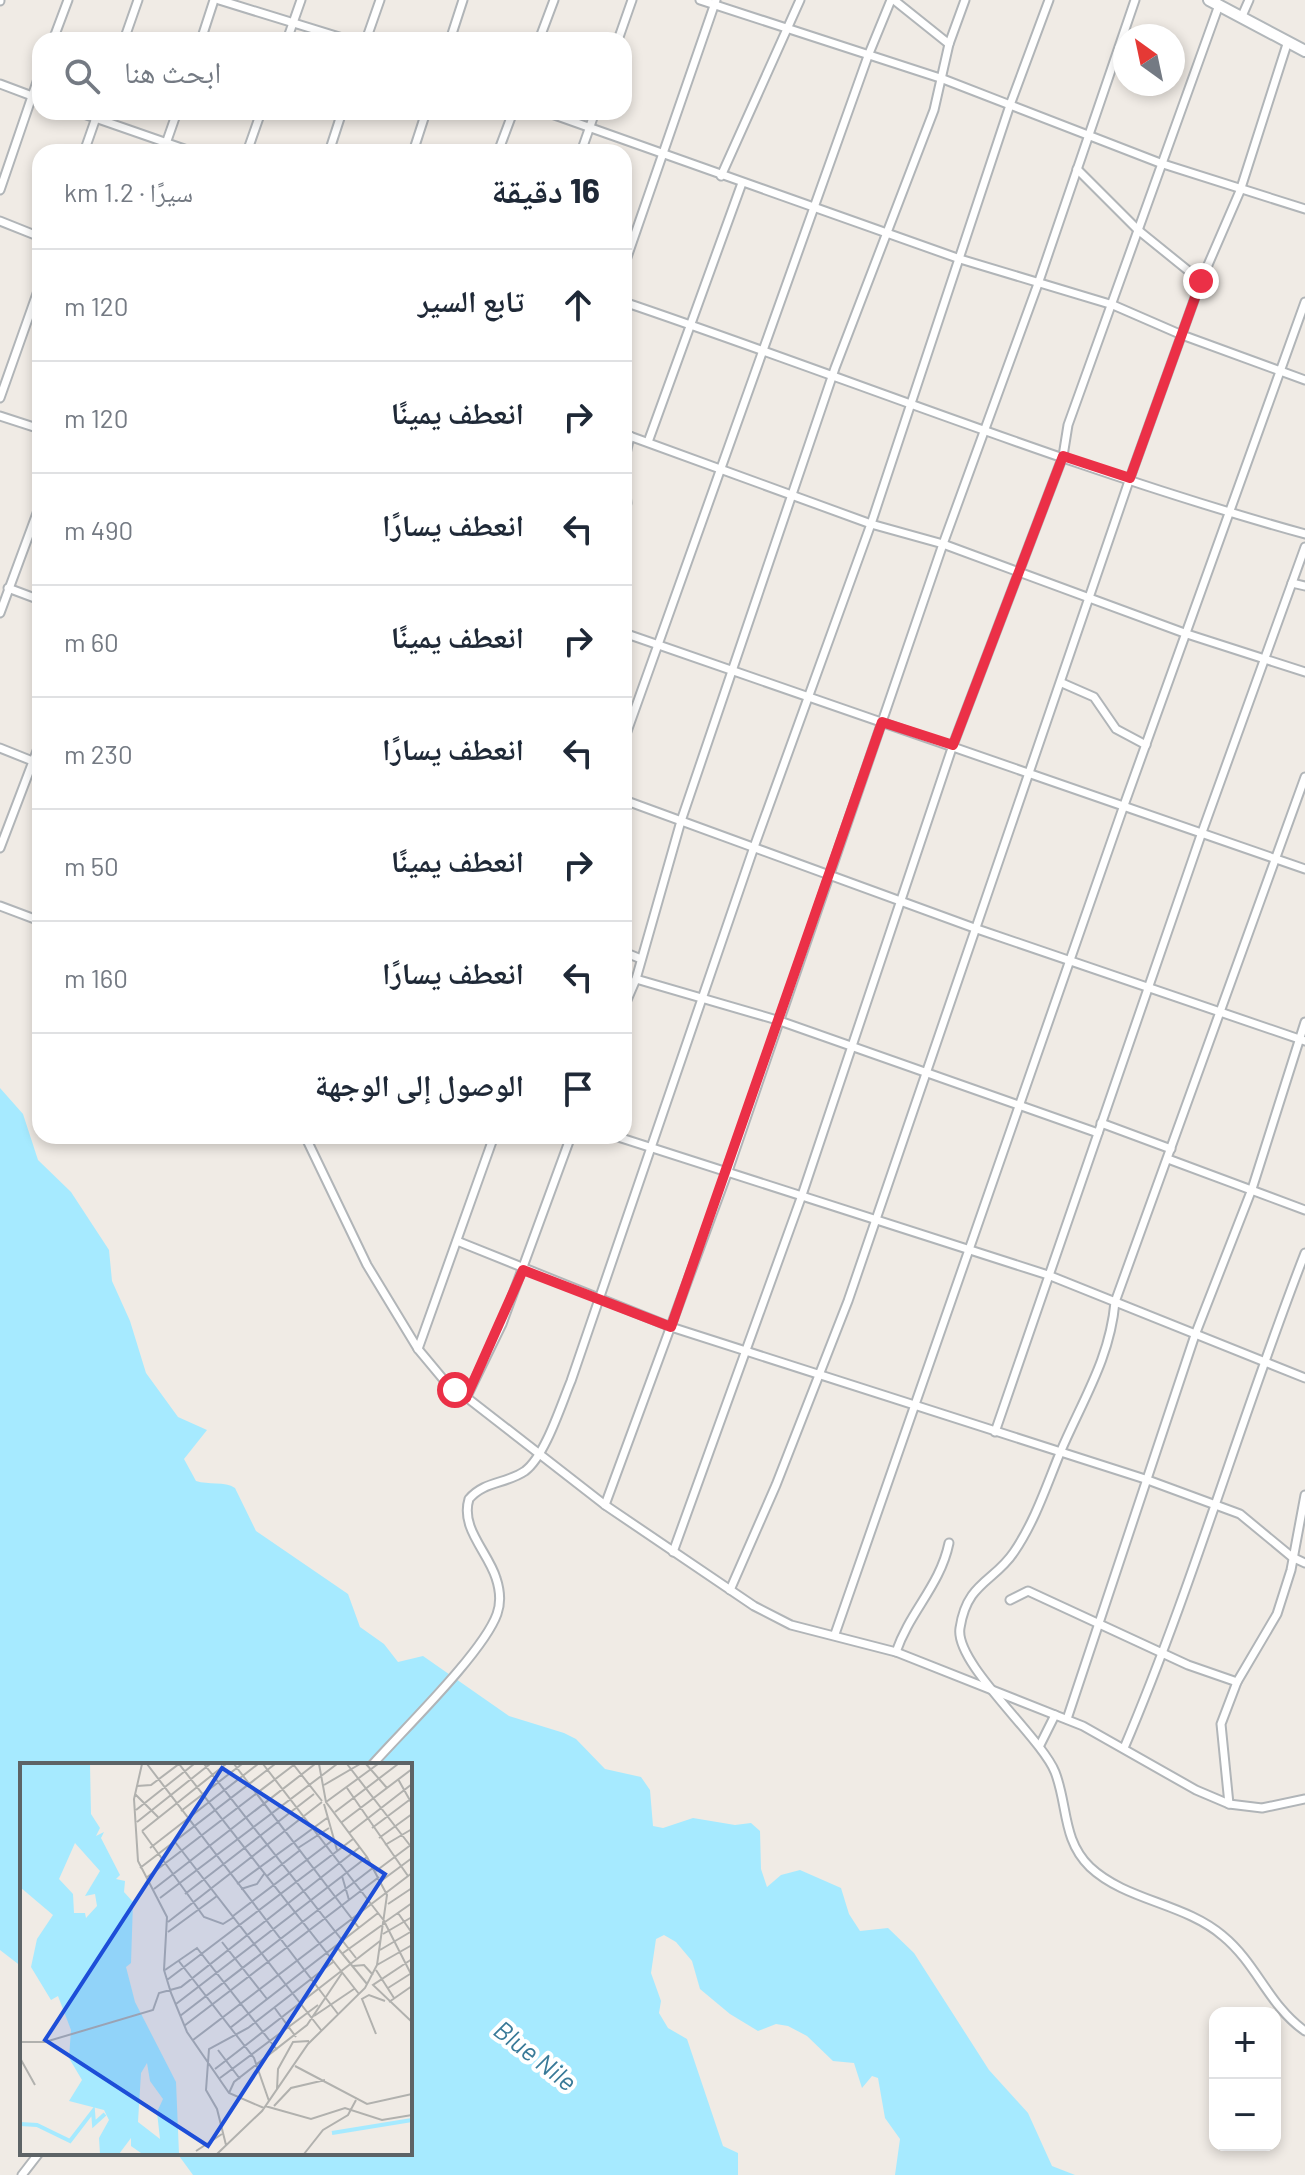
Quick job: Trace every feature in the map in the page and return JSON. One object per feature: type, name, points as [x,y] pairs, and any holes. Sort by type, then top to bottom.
[{"type":"main road","points":[[1214,2],[1305,51]]},
{"type":"street","points":[[56,32],[68,0]]},
{"type":"street","points":[[127,32],[138,0]]},
{"type":"street","points":[[204,32],[217,0],[326,32]]},
{"type":"street","points":[[290,32],[301,0]]},
{"type":"street","points":[[369,32],[380,0]]},
{"type":"street","points":[[453,32],[463,0]]},
{"type":"street","points":[[542,32],[554,0]]},
{"type":"street","points":[[621,32],[632,0]]},
{"type":"street","points":[[700,0],[714,2],[786,30],[943,79],[1160,163],[1240,191],[1305,209]]},
{"type":"street","points":[[721,176],[800,0]]},
{"type":"street","points":[[632,717],[868,56],[893,0],[949,44]]},
{"type":"street","points":[[632,988],[681,821],[833,373],[888,233],[943,79],[949,44],[965,0]]},
{"type":"street","points":[[374,1763],[489,1629],[499,1603],[496,1577],[470,1526],[469,1499],[483,1487],[525,1471],[538,1455],[571,1381],[754,847],[871,524],[1010,105],[1049,0]]},
{"type":"street","points":[[605,1505],[728,1171],[777,1020],[983,428],[1039,281],[1135,0]]},
{"type":"street","points":[[1242,16],[1249,0]]},
{"type":"street","points":[[632,242],[714,2]]},
{"type":"street","points":[[673,1552],[801,1198],[953,745],[1063,456],[1068,425],[1113,305],[1214,2]]},
{"type":"street","points":[[730,1590],[820,1377],[928,1072],[1130,478],[1201,281],[1240,191],[1288,41]]},
{"type":"street","points":[[0,84],[32,96]]},
{"type":"street","points":[[0,190],[32,107]]},
{"type":"street","points":[[87,144],[95,120]]},
{"type":"street","points":[[107,120],[157,144]]},
{"type":"street","points":[[166,144],[174,120]]},
{"type":"street","points":[[250,144],[258,120]]},
{"type":"street","points":[[332,144],[339,120]]},
{"type":"street","points":[[416,144],[423,120]]},
{"type":"street","points":[[501,144],[510,120]]},
{"type":"street","points":[[565,120],[629,144]]},
{"type":"street","points":[[584,144],[592,120]]},
{"type":"street","points":[[632,145],[960,259],[1113,305],[1182,335],[1305,380]]},
{"type":"street","points":[[1077,169],[1138,230],[1201,281]]},
{"type":"street","points":[[648,442],[742,183]]},
{"type":"street","points":[[0,221],[32,234]]},
{"type":"street","points":[[835,1634],[1123,808],[1305,302]]},
{"type":"street","points":[[632,305],[833,373],[910,405],[1229,513],[1305,534]]},
{"type":"street","points":[[0,398],[32,308]]},
{"type":"street","points":[[0,416],[32,426]]},
{"type":"street","points":[[632,437],[793,497],[871,524],[943,544],[1187,634],[1305,672]]},
{"type":"street","points":[[0,613],[32,526]]},
{"type":"street","points":[[995,1432],[1201,835],[1305,547]]},
{"type":"street","points":[[1292,583],[1305,586]]},
{"type":"street","points":[[8,588],[32,597]]},
{"type":"street","points":[[632,636],[1305,869]]},
{"type":"street","points":[[1062,683],[1094,697],[1116,729],[1146,745]]},
{"type":"street","points":[[0,748],[32,760]]},
{"type":"street","points":[[0,848],[32,774]]},
{"type":"street","points":[[1305,777],[1115,1302],[1106,1355],[1060,1454],[1046,1495],[1014,1553],[977,1586],[959,1629],[962,1642],[988,1687],[1040,1745],[1055,1771],[1067,1830],[1090,1867],[1108,1879],[1204,1922],[1222,1935],[1247,1961],[1279,2011],[1305,2031]]},
{"type":"street","points":[[632,803],[1149,990],[1302,1040]]},
{"type":"street","points":[[0,906],[32,918]]},
{"type":"street","points":[[632,955],[641,959]]},
{"type":"street","points":[[636,979],[777,1020],[1098,1133]]},
{"type":"street","points":[[1067,1719],[1195,1335],[1252,1189],[1302,1040],[1305,1022]]},
{"type":"street","points":[[1101,1123],[1171,1149]]},
{"type":"street","points":[[632,1141],[875,1222],[1048,1275],[1305,1378]]},
{"type":"street","points":[[309,1144],[367,1265],[418,1349],[443,1379],[605,1505],[730,1590],[791,1625],[896,1652],[1067,1719],[1196,1790],[1229,1804],[1262,1808],[1305,1799]]},
{"type":"street","points":[[418,1349],[491,1144]]},
{"type":"street","points":[[466,1398],[523,1270],[568,1144]]},
{"type":"street","points":[[1168,1159],[1305,1210]]},
{"type":"street","points":[[457,1241],[671,1327],[1215,1504],[1251,1520],[1292,1557],[1305,1563]]},
{"type":"street","points":[[1124,1748],[1165,1652],[1263,1359],[1305,1253]]},
{"type":"street","points":[[1229,1804],[1220,1736],[1237,1682],[1277,1614],[1305,1495]]},
{"type":"street","points":[[896,1652],[902,1635],[943,1571],[949,1543]]},
{"type":"street","points":[[1010,1600],[1028,1591],[1188,1665],[1237,1682]]},
{"type":"street","points":[[1040,1745],[1055,1715]]},
{"type":"street","points":[[22,2175],[37,2155]]},
{"type":"water","name":"Blue Nile","points":[[0,1088],[23,1114],[38,1160],[71,1192],[109,1250],[112,1281],[130,1321],[146,1373],[178,1417],[207,1430],[184,1459],[196,1481],[235,1488],[256,1531],[348,1594],[360,1627],[384,1644],[398,1662],[423,1656],[509,1716],[576,1739],[605,1769],[641,1777],[650,1790],[653,1826],[663,1828],[693,1818],[735,1825],[751,1823],[760,1831],[761,1869],[767,1887],[781,1875],[800,1870],[841,1888],[849,1914],[860,1931],[888,1928],[914,1953],[989,2070],[1028,2113],[1052,2166],[1075,2175],[895,2175],[900,2139],[885,2118],[878,2078],[872,2076],[862,2088],[854,2063],[833,2061],[807,2036],[788,2026],[776,2024],[758,2031],[730,2014],[700,1989],[692,1961],[676,1942],[664,1935],[656,1939],[651,1973],[661,2001],[659,2013],[668,2028],[687,2039],[723,2146],[738,2153],[738,2175],[193,2175],[178,2155],[412,2155],[412,1763],[20,1763],[20,1965],[0,1950]]},
{"type":"route","points":[[455,1390],[466,1398],[502,1324],[523,1270],[671,1327],[728,1171],[777,1020],[882,722],[953,745],[1063,456],[1130,478],[1201,281]]}]
